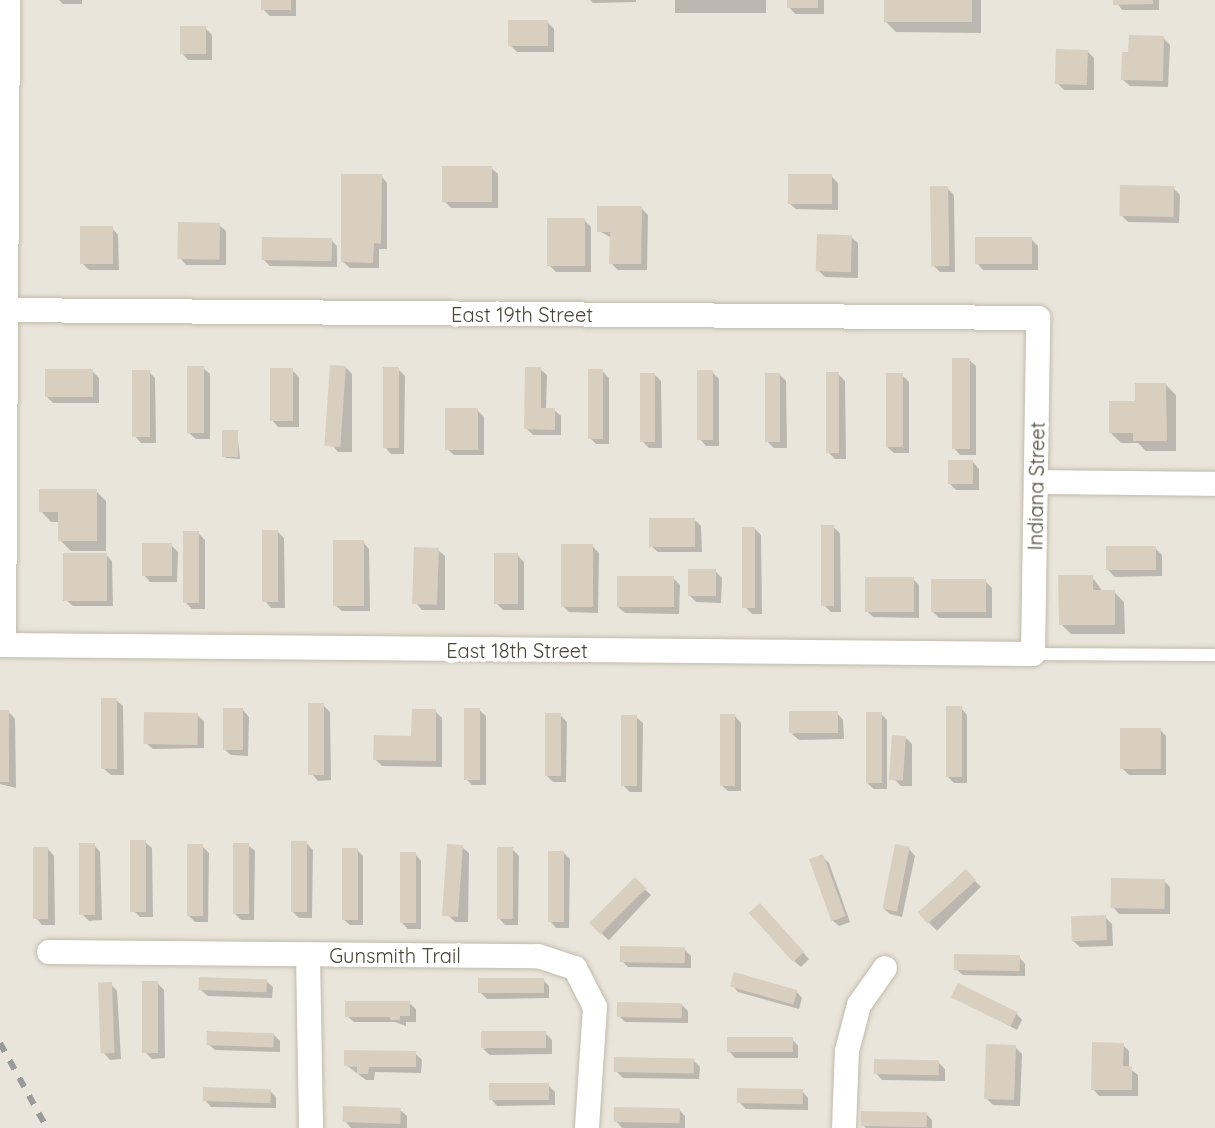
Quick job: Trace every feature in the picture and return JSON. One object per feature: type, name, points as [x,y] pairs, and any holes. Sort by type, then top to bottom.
[{"type":"street","points":[[2,645],[8,0]]},
{"type":"street","name":"East 19th Street","points":[[6,310],[1038,318]]},
{"type":"street","name":"Indiana Street","points":[[1033,654],[1038,318]]},
{"type":"street","points":[[1036,482],[1215,484]]},
{"type":"street","name":"East 18th Street","points":[[2,645],[1033,654]]},
{"type":"street","name":"Gunsmith Trail","points":[[49,952],[538,956],[575,968],[595,1007],[587,1128]]},
{"type":"street","points":[[308,954],[311,1128]]},
{"type":"street","points":[[844,1128],[851,1036],[859,1005],[885,968]]},
{"type":"lane","points":[[1033,654],[1215,655]]},
{"type":"shaded area","points":[[0,0],[1215,0],[1215,1128],[0,1128]]},
{"type":"building","points":[[261,0],[291,0],[291,10],[261,10]]},
{"type":"building","points":[[787,0],[818,0],[818,8],[787,8]]},
{"type":"building","points":[[884,0],[972,0],[972,22],[884,22]]},
{"type":"building","points":[[1113,0],[1153,0],[1153,4],[1113,5]]},
{"type":"building","points":[[508,20],[548,20],[548,46],[508,46]]},
{"type":"building","points":[[180,26],[206,26],[206,54],[180,54]]},
{"type":"building","points":[[1129,35],[1164,36],[1163,81],[1121,80],[1122,52],[1128,52]]},
{"type":"building","points":[[1056,49],[1088,50],[1087,85],[1055,84]]},
{"type":"building","points":[[442,166],[492,166],[492,202],[442,202]]},
{"type":"building","points":[[341,174],[382,174],[381,244],[374,243],[373,263],[341,262]]},
{"type":"building","points":[[788,174],[832,174],[832,204],[788,204]]},
{"type":"building","points":[[1120,185],[1174,186],[1173,217],[1119,216]]},
{"type":"building","points":[[930,186],[948,186],[949,266],[931,266]]},
{"type":"building","points":[[597,206],[642,206],[641,264],[609,264],[610,232],[597,232]]},
{"type":"building","points":[[547,218],[585,218],[585,266],[547,266]]},
{"type":"building","points":[[178,222],[220,223],[219,260],[177,259]]},
{"type":"building","points":[[80,226],[113,226],[113,264],[80,264]]},
{"type":"building","points":[[817,234],[852,235],[851,272],[816,271]]},
{"type":"building","points":[[262,237],[332,238],[332,261],[262,260]]},
{"type":"building","points":[[975,237],[1032,237],[1032,264],[975,264]]},
{"type":"building","points":[[952,358],[970,358],[970,449],[952,449]]},
{"type":"building","points":[[330,365],[346,366],[340,447],[324,446]]},
{"type":"building","points":[[187,366],[204,366],[204,433],[187,433]]},
{"type":"building","points":[[383,367],[399,367],[399,448],[383,448]]},
{"type":"building","points":[[525,367],[541,367],[541,408],[555,408],[555,430],[524,429]]},
{"type":"building","points":[[270,368],[293,368],[293,421],[270,421]]},
{"type":"building","points":[[45,369],[93,369],[93,397],[45,397]]},
{"type":"building","points":[[588,369],[603,369],[603,439],[588,439]]},
{"type":"building","points":[[132,370],[150,370],[150,437],[132,437]]},
{"type":"building","points":[[697,370],[713,370],[713,440],[697,440]]},
{"type":"building","points":[[826,372],[839,372],[839,453],[826,453]]},
{"type":"building","points":[[640,373],[655,373],[655,442],[640,442]]},
{"type":"building","points":[[765,373],[780,373],[780,442],[765,442]]},
{"type":"building","points":[[886,373],[903,373],[903,447],[886,447]]},
{"type":"building","points":[[1135,383],[1166,383],[1167,441],[1133,441],[1133,433],[1109,433],[1109,401],[1135,401]]},
{"type":"building","points":[[445,408],[478,408],[478,450],[445,450]]},
{"type":"building","points":[[222,430],[238,430],[238,457],[222,457]]},
{"type":"building","points":[[948,460],[973,460],[973,484],[948,484]]},
{"type":"building","points":[[39,489],[97,489],[97,541],[58,541],[58,512],[39,512]]},
{"type":"building","points":[[649,518],[695,518],[695,547],[649,547]]},
{"type":"building","points":[[821,525],[834,525],[834,606],[821,606]]},
{"type":"building","points":[[742,527],[755,527],[755,608],[742,608]]},
{"type":"building","points":[[262,530],[278,530],[278,602],[262,602]]},
{"type":"building","points":[[183,531],[199,531],[199,603],[183,603]]},
{"type":"building","points":[[333,540],[364,540],[364,606],[333,606]]},
{"type":"building","points":[[142,543],[172,543],[172,576],[142,576]]},
{"type":"building","points":[[561,544],[593,544],[593,607],[561,607]]},
{"type":"building","points":[[1106,546],[1156,546],[1156,570],[1106,570]]},
{"type":"building","points":[[414,547],[439,548],[437,605],[412,604]]},
{"type":"building","points":[[63,553],[107,553],[107,601],[63,601]]},
{"type":"building","points":[[494,553],[518,553],[518,604],[494,604]]},
{"type":"building","points":[[688,569],[716,569],[716,596],[688,596]]},
{"type":"building","points":[[1058,575],[1093,575],[1093,590],[1115,590],[1115,625],[1059,625]]},
{"type":"building","points":[[617,576],[674,576],[674,607],[617,607]]},
{"type":"building","points":[[865,577],[914,577],[914,612],[865,612]]},
{"type":"building","points":[[931,579],[986,579],[986,612],[931,612]]},
{"type":"building","points":[[101,698],[117,698],[117,769],[101,769]]},
{"type":"building","points":[[308,703],[324,703],[324,775],[308,775]]},
{"type":"building","points":[[946,706],[962,706],[962,777],[946,777]]},
{"type":"building","points":[[223,708],[243,708],[243,750],[223,750]]},
{"type":"building","points":[[464,708],[480,708],[480,780],[464,780]]},
{"type":"building","points":[[412,709],[436,709],[436,761],[373,760],[374,735],[411,736]]},
{"type":"building","points":[[0,710],[9,710],[9,782],[0,782]]},
{"type":"building","points":[[789,711],[838,711],[838,733],[789,733]]},
{"type":"building","points":[[144,712],[198,713],[197,745],[143,744]]},
{"type":"building","points":[[866,712],[882,712],[882,783],[866,783]]},
{"type":"building","points":[[545,713],[561,713],[561,776],[545,776]]},
{"type":"building","points":[[720,714],[735,714],[735,786],[720,786]]},
{"type":"building","points":[[621,715],[637,715],[637,786],[621,786]]},
{"type":"building","points":[[1120,728],[1161,728],[1161,769],[1120,769]]},
{"type":"building","points":[[892,735],[906,736],[903,781],[889,780]]},
{"type":"building","points":[[130,840],[146,840],[146,912],[130,912]]},
{"type":"building","points":[[291,841],[307,841],[307,912],[291,912]]},
{"type":"building","points":[[79,843],[95,843],[95,915],[79,915]]},
{"type":"building","points":[[233,843],[249,843],[249,914],[233,914]]},
{"type":"building","points":[[187,844],[203,844],[203,916],[187,916]]},
{"type":"building","points":[[447,844],[463,845],[458,917],[442,916]]},
{"type":"building","points":[[895,844],[910,847],[897,912],[882,909]]},
{"type":"building","points":[[33,847],[48,847],[48,919],[33,919]]},
{"type":"building","points":[[497,847],[513,847],[513,919],[497,919]]},
{"type":"building","points":[[342,848],[358,848],[358,920],[342,920]]},
{"type":"building","points":[[548,851],[564,851],[564,922],[548,922]]},
{"type":"building","points":[[400,852],[416,852],[416,923],[400,923]]},
{"type":"building","points":[[823,854],[846,916],[831,921],[809,859]]},
{"type":"building","points":[[966,869],[976,880],[928,924],[918,912]]},
{"type":"building","points":[[635,877],[646,888],[600,934],[589,923]]},
{"type":"building","points":[[1111,878],[1165,879],[1164,909],[1110,908]]},
{"type":"building","points":[[760,903],[804,952],[793,962],[749,913]]},
{"type":"building","points":[[1106,915],[1107,940],[1072,941],[1071,916]]},
{"type":"building","points":[[620,946],[685,947],[685,963],[620,962]]},
{"type":"building","points":[[954,954],[1020,955],[1020,971],[954,970]]},
{"type":"building","points":[[734,972],[797,990],[793,1005],[730,986]]},
{"type":"building","points":[[199,977],[267,979],[267,992],[199,990]]},
{"type":"building","points":[[478,978],[544,978],[544,993],[478,993]]},
{"type":"building","points":[[142,981],[158,981],[158,1053],[142,1053]]},
{"type":"building","points":[[98,982],[112,982],[114,1053],[100,1053]]},
{"type":"building","points":[[958,983],[1017,1012],[1010,1026],[951,997]]},
{"type":"building","points":[[345,1001],[410,1001],[410,1016],[400,1016],[400,1020],[390,1020],[390,1017],[345,1017]]},
{"type":"building","points":[[617,1002],[682,1003],[682,1018],[617,1017]]},
{"type":"building","points":[[207,1031],[274,1033],[273,1047],[207,1045]]},
{"type":"building","points":[[481,1031],[546,1031],[546,1048],[481,1048]]},
{"type":"building","points":[[727,1037],[793,1037],[793,1052],[727,1052]]},
{"type":"building","points":[[1092,1042],[1124,1043],[1123,1066],[1132,1066],[1132,1090],[1091,1090]]},
{"type":"building","points":[[986,1044],[1016,1045],[1014,1100],[984,1099]]},
{"type":"building","points":[[344,1050],[416,1051],[416,1067],[369,1067],[368,1074],[357,1074],[357,1067],[344,1066]]},
{"type":"building","points":[[614,1057],[694,1058],[694,1073],[614,1072]]},
{"type":"building","points":[[874,1059],[939,1060],[939,1075],[874,1074]]},
{"type":"building","points":[[489,1083],[549,1083],[549,1100],[489,1100]]},
{"type":"building","points":[[203,1087],[271,1089],[270,1103],[203,1101]]},
{"type":"building","points":[[737,1088],[803,1089],[803,1104],[737,1103]]},
{"type":"building","points":[[343,1106],[401,1108],[400,1124],[342,1122]]},
{"type":"building","points":[[614,1107],[680,1108],[680,1123],[614,1122]]},
{"type":"building","points":[[861,1111],[927,1112],[927,1127],[861,1126]]},
{"type":"railway","points":[[0,1043],[47,1128]]}]
